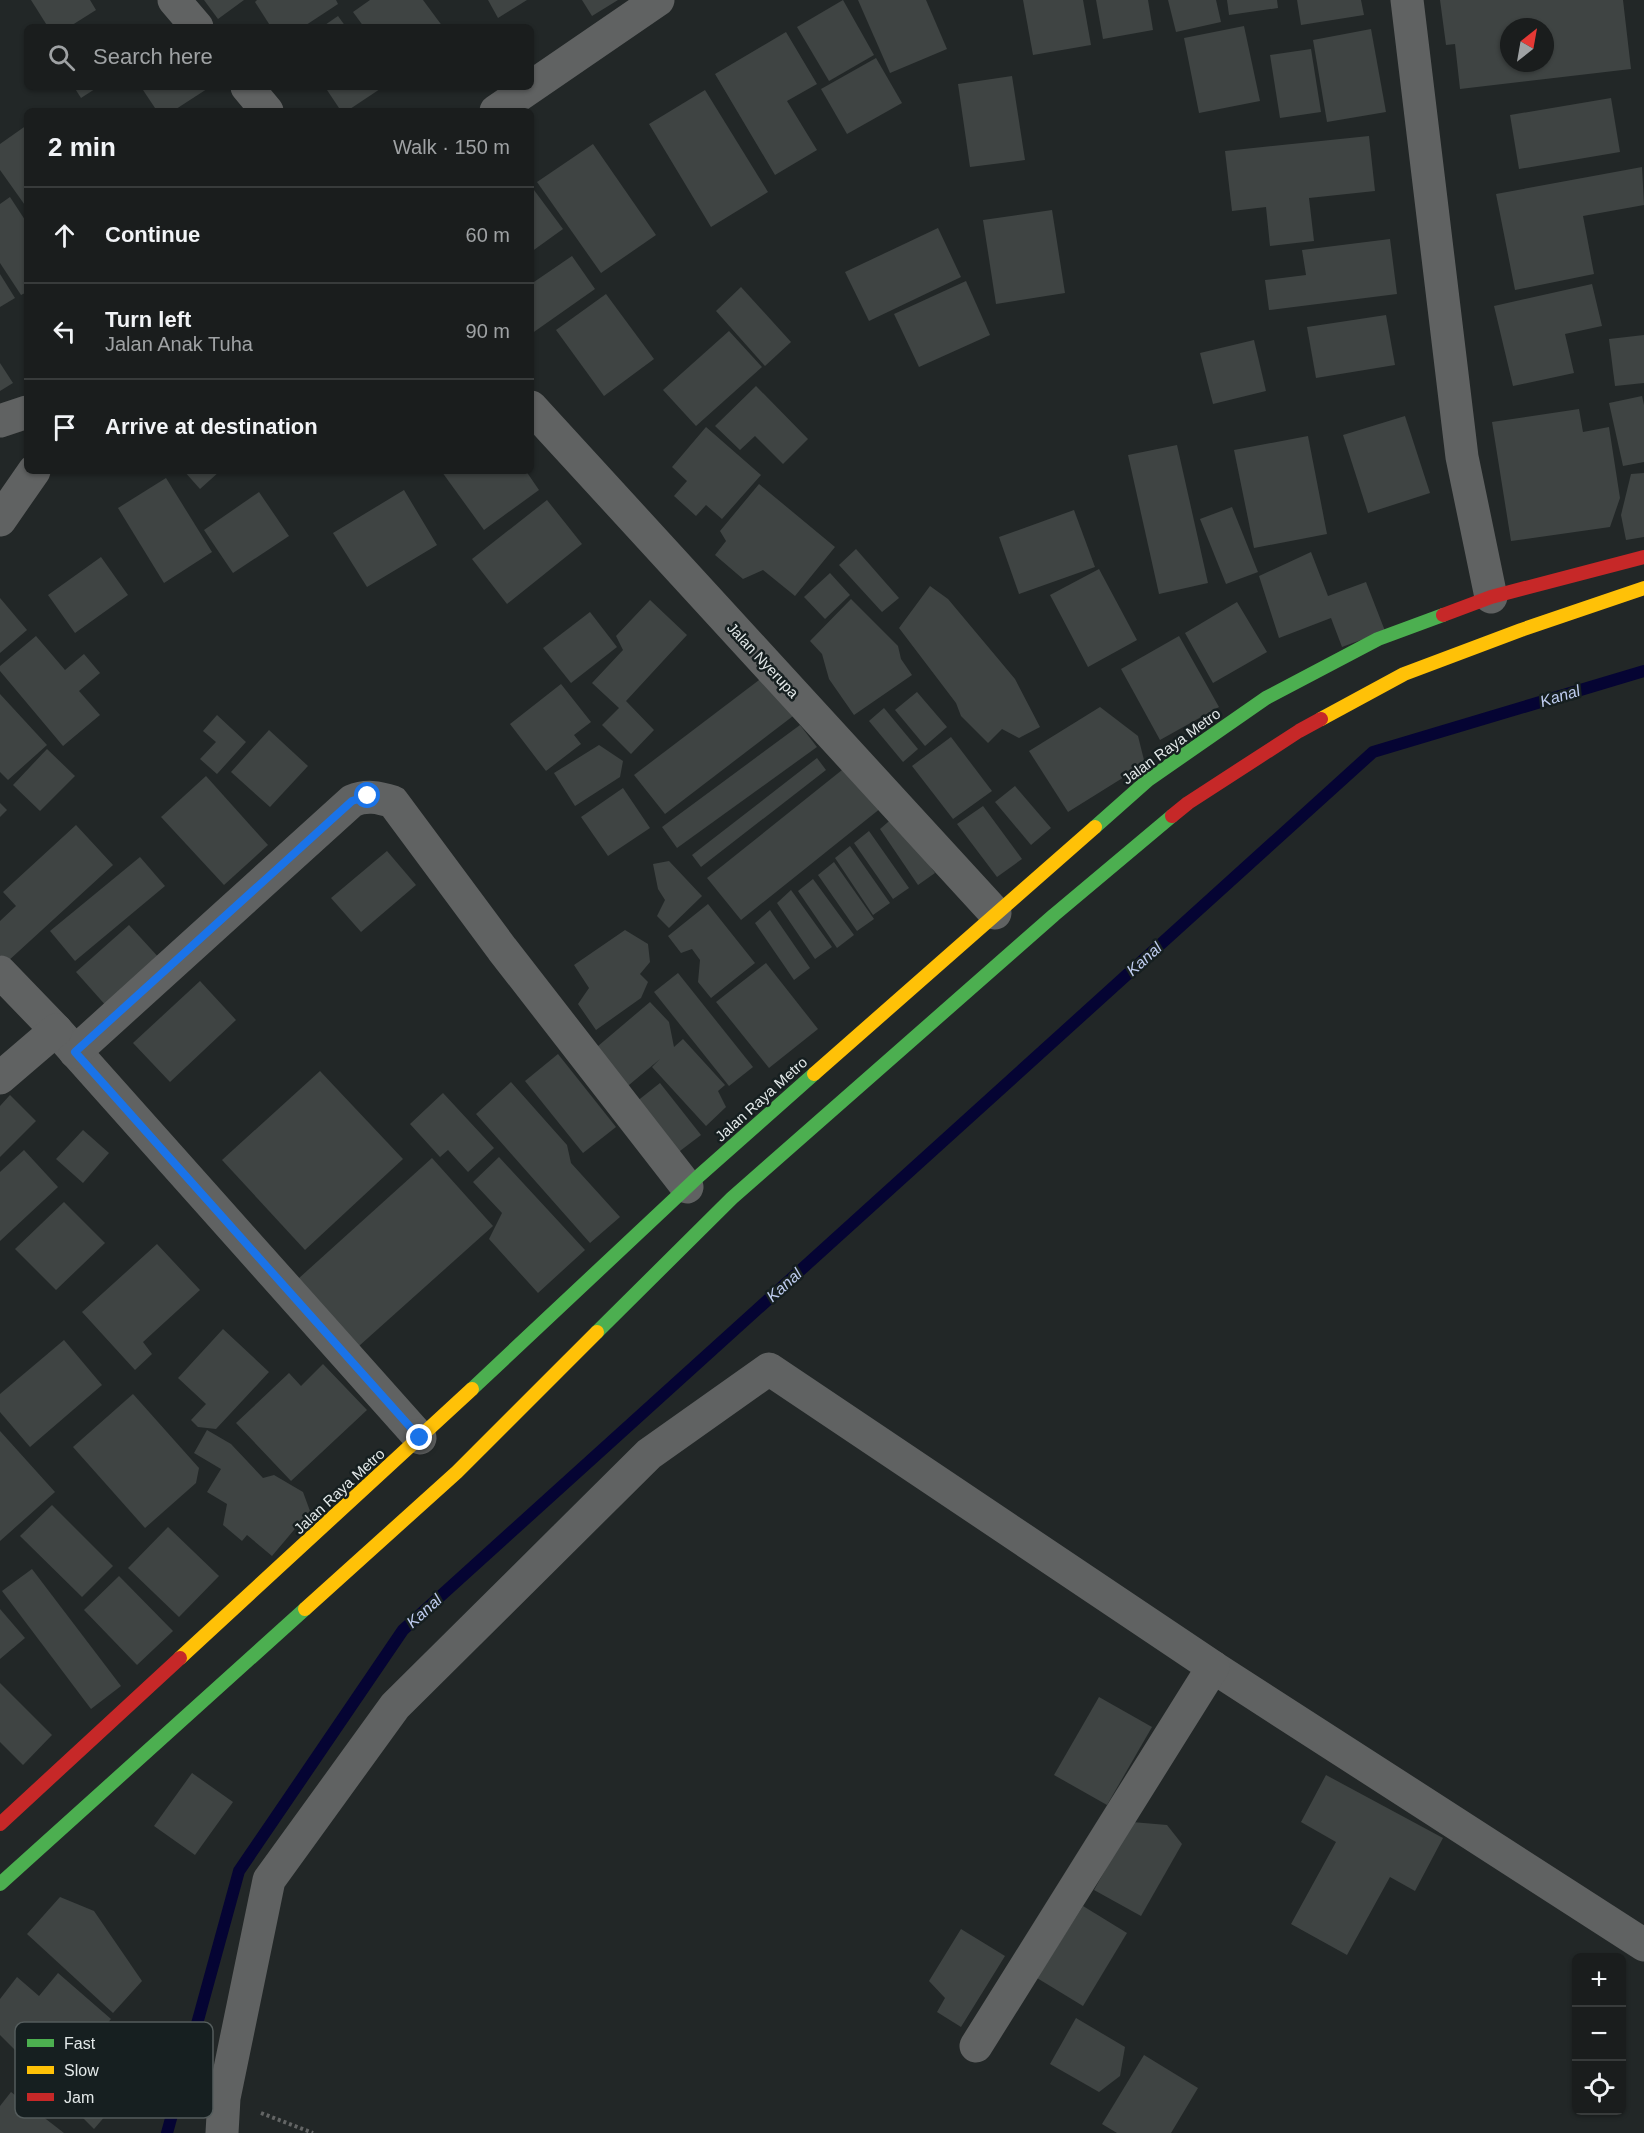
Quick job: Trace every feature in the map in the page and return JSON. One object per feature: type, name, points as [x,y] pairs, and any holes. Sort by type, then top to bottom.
[{"type":"highway","name":"Jalan Raya Metro","points":[[0,1824],[420,1438],[687,1188],[995,913],[1148,780],[1266,698],[1378,639],[1491,597],[1644,557]]},
{"type":"highway","points":[[0,1884],[457,1472],[732,1198],[1046,923],[1188,803],[1299,731],[1404,674],[1521,630],[1644,588]]},
{"type":"street","points":[[174,0],[194,24]]},
{"type":"street","points":[[534,85],[658,0]]},
{"type":"street","points":[[1407,0],[1462,457],[1491,597]]},
{"type":"street","points":[[250,90],[264,108]]},
{"type":"street","points":[[500,108],[527,90]]},
{"type":"street","name":"Jalan Nyerupa","points":[[534,410],[995,913]]},
{"type":"street","points":[[0,421],[24,413]]},
{"type":"street","points":[[0,520],[32,474]]},
{"type":"street","points":[[0,1078],[65,1041],[352,801],[368,796],[383,798],[393,802],[502,949],[687,1188]]},
{"type":"street","points":[[0,972],[65,1041],[420,1438]]},
{"type":"street","points":[[222,2133],[224,2098],[269,1880],[395,1706],[649,1454],[769,1370],[1213,1667],[1644,1945]]},
{"type":"street","points":[[976,2046],[1213,1667]]},
{"type":"path","points":[[224,2098],[313,2133]]},
{"type":"building","points":[[31,0],[90,0],[96,10],[74,24],[46,24]]},
{"type":"building","points":[[204,0],[244,0],[218,19]]},
{"type":"building","points":[[257,0],[336,0],[338,4],[308,24],[269,24],[255,2]]},
{"type":"building","points":[[370,0],[423,0],[441,24],[362,24],[353,12]]},
{"type":"building","points":[[488,0],[527,0],[498,18]]},
{"type":"building","points":[[582,0],[618,0],[592,16]]},
{"type":"building","points":[[843,0],[874,55],[829,81],[797,27]]},
{"type":"building","points":[[858,0],[926,0],[947,49],[890,73]]},
{"type":"building","points":[[1023,0],[1083,0],[1091,45],[1033,55]]},
{"type":"building","points":[[1096,0],[1148,0],[1153,30],[1103,39]]},
{"type":"building","points":[[1168,0],[1216,0],[1221,22],[1176,32]]},
{"type":"building","points":[[1227,0],[1277,0],[1278,8],[1229,15]]},
{"type":"building","points":[[1297,0],[1361,0],[1364,15],[1301,25]]},
{"type":"building","points":[[1440,0],[1623,0],[1631,69],[1460,89],[1455,44],[1446,45]]},
{"type":"building","points":[[338,16],[344,24],[326,24]]},
{"type":"building","points":[[1244,26],[1260,101],[1199,113],[1184,38]]},
{"type":"building","points":[[1371,29],[1386,112],[1327,122],[1313,40]]},
{"type":"building","points":[[786,32],[817,84],[787,101],[817,150],[775,175],[715,74]]},
{"type":"building","points":[[1311,49],[1321,112],[1280,118],[1270,55]]},
{"type":"building","points":[[876,58],[902,103],[847,134],[821,89]]},
{"type":"building","points":[[1012,76],[1025,160],[970,167],[958,84]]},
{"type":"building","points":[[76,90],[93,90],[81,98]]},
{"type":"building","points":[[143,90],[205,90],[178,108],[155,108]]},
{"type":"building","points":[[327,90],[378,90],[352,108],[339,108]]},
{"type":"building","points":[[705,90],[768,192],[711,227],[649,124]]},
{"type":"building","points":[[1611,98],[1620,152],[1519,169],[1510,115]]},
{"type":"building","points":[[24,127],[24,204],[0,170],[0,144]]},
{"type":"building","points":[[1369,136],[1375,191],[1309,198],[1314,241],[1270,246],[1266,207],[1232,211],[1225,151]]},
{"type":"building","points":[[593,144],[656,235],[601,273],[537,182]]},
{"type":"building","points":[[1642,167],[1644,205],[1583,216],[1594,274],[1515,290],[1496,194]]},
{"type":"building","points":[[534,190],[563,229],[534,250]]},
{"type":"building","points":[[10,197],[24,218],[24,294],[21,295],[0,263],[0,204]]},
{"type":"building","points":[[1052,210],[1065,293],[996,304],[983,220]]},
{"type":"building","points":[[938,228],[961,277],[869,321],[845,272]]},
{"type":"building","points":[[1390,239],[1397,294],[1269,310],[1265,280],[1306,275],[1302,250]]},
{"type":"building","points":[[572,256],[595,289],[534,332],[534,282]]},
{"type":"building","points":[[0,274],[15,298],[0,307]]},
{"type":"building","points":[[966,281],[990,335],[919,367],[894,314]]},
{"type":"building","points":[[1592,284],[1602,326],[1565,334],[1574,373],[1513,386],[1494,306]]},
{"type":"building","points":[[741,287],[791,342],[765,366],[716,311]]},
{"type":"building","points":[[606,294],[654,359],[604,396],[556,330]]},
{"type":"building","points":[[1386,315],[1395,365],[1316,378],[1307,327]]},
{"type":"building","points":[[729,331],[762,367],[696,426],[663,390]]},
{"type":"building","points":[[1644,335],[1644,383],[1615,386],[1609,339]]},
{"type":"building","points":[[1254,340],[1266,391],[1213,404],[1200,353]]},
{"type":"building","points":[[0,363],[13,383],[0,391]]},
{"type":"building","points":[[756,386],[808,439],[783,464],[755,436],[740,450],[715,426]]},
{"type":"building","points":[[1642,396],[1644,462],[1623,466],[1609,403]]},
{"type":"building","points":[[1579,409],[1583,432],[1609,427],[1620,498],[1610,527],[1511,541],[1492,422]]},
{"type":"building","points":[[1405,416],[1430,493],[1368,513],[1343,435]]},
{"type":"building","points":[[706,427],[761,475],[722,519],[706,505],[696,516],[674,496],[687,481],[672,467]]},
{"type":"building","points":[[1308,436],[1327,534],[1254,548],[1234,450]]},
{"type":"building","points":[[1177,445],[1208,583],[1159,594],[1128,455]]},
{"type":"building","points":[[1644,473],[1644,537],[1626,540],[1621,515],[1631,474]]},
{"type":"building","points":[[187,474],[217,474],[200,489]]},
{"type":"building","points":[[443,474],[528,474],[539,490],[484,530]]},
{"type":"building","points":[[166,478],[212,552],[164,583],[118,508]]},
{"type":"building","points":[[759,484],[835,547],[795,596],[763,570],[743,579],[715,555],[726,541],[720,531]]},
{"type":"building","points":[[404,490],[437,545],[367,587],[333,533]]},
{"type":"building","points":[[259,492],[289,536],[233,573],[204,530]]},
{"type":"building","points":[[547,500],[582,544],[507,604],[472,559]]},
{"type":"building","points":[[1232,507],[1258,572],[1226,584],[1200,519]]},
{"type":"building","points":[[1074,510],[1095,567],[1019,594],[999,537]]},
{"type":"building","points":[[856,549],[899,598],[882,612],[839,565]]},
{"type":"building","points":[[1311,552],[1328,596],[1366,582],[1385,631],[1342,647],[1331,618],[1279,638],[1259,576]]},
{"type":"building","points":[[101,557],[128,595],[75,633],[48,595]]},
{"type":"building","points":[[1099,569],[1137,640],[1088,667],[1050,595]]},
{"type":"building","points":[[830,573],[850,595],[825,619],[804,597]]},
{"type":"building","points":[[930,586],[948,599],[1015,679],[1040,727],[1019,738],[1002,729],[988,743],[961,716],[956,703],[899,628]]},
{"type":"building","points":[[0,598],[27,630],[0,653]]},
{"type":"building","points":[[851,599],[898,646],[901,659],[912,675],[854,715],[829,679],[822,654],[810,641]]},
{"type":"building","points":[[650,600],[687,635],[626,701],[654,730],[631,754],[602,725],[619,708],[592,683],[623,650],[616,636]]},
{"type":"building","points":[[1237,602],[1267,652],[1213,683],[1185,633]]},
{"type":"building","points":[[590,612],[617,647],[571,683],[543,648]]},
{"type":"building","points":[[36,636],[65,670],[84,654],[100,673],[79,691],[100,715],[63,746],[0,671],[0,666]]},
{"type":"building","points":[[1179,636],[1219,707],[1160,740],[1121,669]]},
{"type":"building","points":[[767,674],[797,713],[665,814],[634,775]]},
{"type":"building","points":[[561,684],[591,722],[574,735],[581,744],[546,771],[510,724]]},
{"type":"building","points":[[917,692],[947,727],[925,746],[895,710]]},
{"type":"building","points":[[0,694],[47,745],[8,780],[0,772]]},
{"type":"building","points":[[1100,707],[1138,736],[1145,764],[1068,812],[1029,751]]},
{"type":"building","points":[[884,708],[918,749],[903,762],[869,721]]},
{"type":"building","points":[[217,715],[246,742],[217,774],[200,759],[216,742],[203,731]]},
{"type":"building","points":[[800,725],[817,747],[677,848],[662,827]]},
{"type":"building","points":[[269,730],[308,766],[270,807],[231,772]]},
{"type":"building","points":[[951,737],[992,791],[953,819],[912,766]]},
{"type":"building","points":[[599,745],[623,761],[620,777],[575,806],[554,773]]},
{"type":"building","points":[[47,749],[75,776],[40,811],[13,785]]},
{"type":"building","points":[[817,758],[826,770],[701,867],[692,855]]},
{"type":"building","points":[[852,762],[886,804],[741,920],[707,878]]},
{"type":"building","points":[[206,776],[268,845],[224,885],[161,817]]},
{"type":"building","points":[[1015,786],[1051,828],[1031,845],[995,802]]},
{"type":"building","points":[[623,788],[650,828],[608,856],[581,817]]},
{"type":"building","points":[[0,803],[7,810],[0,817]]},
{"type":"building","points":[[983,806],[1022,859],[997,877],[957,824]]},
{"type":"building","points":[[895,816],[935,873],[918,885],[880,829]]},
{"type":"building","points":[[76,825],[113,865],[7,962],[0,955],[0,921],[16,906],[3,892]]},
{"type":"building","points":[[869,831],[909,888],[893,899],[854,843]]},
{"type":"building","points":[[850,846],[890,903],[873,915],[835,858]]},
{"type":"building","points":[[387,851],[416,885],[361,932],[331,898]]},
{"type":"building","points":[[140,857],[165,886],[75,961],[50,931]]},
{"type":"building","points":[[669,861],[702,896],[669,928],[657,916],[665,900],[658,889],[653,864]]},
{"type":"building","points":[[834,862],[874,919],[857,931],[818,875]]},
{"type":"building","points":[[813,879],[854,935],[837,948],[798,891]]},
{"type":"building","points":[[791,890],[832,947],[815,959],[777,903]]},
{"type":"building","points":[[708,904],[755,963],[711,998],[698,982],[700,960],[692,949],[681,953],[668,936]]},
{"type":"building","points":[[770,910],[810,968],[794,980],[755,923]]},
{"type":"building","points":[[129,925],[161,960],[108,1008],[76,972]]},
{"type":"building","points":[[625,930],[648,944],[650,962],[640,974],[648,982],[641,998],[596,1030],[578,1004],[589,988],[574,965]]},
{"type":"building","points":[[766,963],[818,1029],[769,1068],[716,1002]]},
{"type":"building","points":[[678,973],[753,1067],[729,1086],[654,992]]},
{"type":"building","points":[[200,981],[236,1020],[170,1082],[133,1043]]},
{"type":"building","points":[[650,1002],[669,1022],[674,1047],[683,1039],[725,1085],[718,1091],[726,1107],[706,1126],[652,1067],[660,1059],[623,1090],[591,1052]]},
{"type":"building","points":[[558,1054],[616,1127],[583,1153],[525,1081]]},
{"type":"building","points":[[320,1071],[403,1159],[305,1250],[222,1160]]},
{"type":"building","points":[[511,1082],[567,1145],[571,1163],[620,1217],[590,1243],[476,1114]]},
{"type":"building","points":[[660,1083],[701,1135],[672,1157],[631,1106]]},
{"type":"building","points":[[443,1093],[494,1148],[468,1172],[448,1150],[440,1157],[410,1124]]},
{"type":"building","points":[[10,1095],[36,1121],[0,1157],[0,1106]]},
{"type":"building","points":[[83,1130],[109,1153],[83,1183],[56,1159]]},
{"type":"building","points":[[24,1150],[58,1187],[0,1241],[0,1172]]},
{"type":"building","points":[[499,1157],[585,1250],[538,1293],[489,1239],[502,1213],[473,1182]]},
{"type":"building","points":[[432,1158],[493,1226],[359,1346],[298,1279]]},
{"type":"building","points":[[64,1202],[105,1243],[56,1290],[15,1249]]},
{"type":"building","points":[[157,1244],[200,1290],[143,1342],[152,1354],[135,1370],[82,1312]]},
{"type":"building","points":[[223,1329],[269,1372],[216,1429],[198,1427],[191,1420],[206,1404],[178,1378]]},
{"type":"building","points":[[64,1340],[102,1385],[30,1447],[0,1412],[0,1394]]},
{"type":"building","points":[[323,1364],[367,1410],[291,1481],[236,1423],[289,1373],[301,1386]]},
{"type":"building","points":[[133,1394],[199,1468],[196,1483],[145,1528],[73,1447]]},
{"type":"building","points":[[207,1430],[231,1444],[263,1478],[274,1475],[303,1492],[310,1511],[272,1556],[247,1535],[242,1541],[223,1525],[227,1504],[207,1492],[221,1469],[194,1453]]},
{"type":"building","points":[[0,1431],[55,1492],[0,1541]]},
{"type":"building","points":[[52,1505],[113,1566],[82,1597],[20,1536]]},
{"type":"building","points":[[168,1527],[219,1576],[179,1617],[128,1568]]},
{"type":"building","points":[[32,1569],[121,1686],[91,1709],[2,1591]]},
{"type":"building","points":[[119,1576],[173,1631],[137,1665],[84,1610]]},
{"type":"building","points":[[0,1609],[25,1638],[0,1659]]},
{"type":"building","points":[[0,1683],[52,1735],[23,1765],[0,1742]]},
{"type":"building","points":[[1099,1697],[1152,1727],[1107,1805],[1054,1775]]},
{"type":"building","points":[[192,1773],[233,1802],[195,1855],[154,1826]]},
{"type":"building","points":[[1326,1775],[1443,1838],[1415,1891],[1390,1877],[1347,1955],[1291,1924],[1336,1842],[1301,1822]]},
{"type":"building","points":[[1132,1822],[1167,1825],[1182,1844],[1141,1916],[1094,1890]]},
{"type":"building","points":[[60,1897],[94,1911],[142,1981],[113,2013],[27,1934]]},
{"type":"building","points":[[1083,1906],[1127,1933],[1083,2006],[1037,1978]]},
{"type":"building","points":[[961,1929],[1005,1956],[961,2027],[937,2012],[945,1998],[929,1981]]},
{"type":"building","points":[[58,1973],[111,2019],[108,2022],[15,2022],[15,2050],[0,2035],[0,1999],[17,1977],[39,1996]]},
{"type":"building","points":[[1076,2018],[1125,2047],[1120,2076],[1099,2092],[1050,2064]]},
{"type":"building","points":[[1144,2055],[1198,2088],[1171,2133],[1117,2133],[1102,2124]]},
{"type":"building","points":[[11,2092],[15,2095],[15,2118],[45,2118],[64,2133],[0,2133],[0,2106]]},
{"type":"building","points":[[83,2118],[103,2118],[94,2129]]},
{"type":"waterway","name":"Kanal","points":[[198,2022],[239,1871],[403,1630],[1373,752],[1644,671]]},
{"type":"waterway","name":"Kanal","points":[[167,2133],[171,2118]]},
{"type":"traffic: fast","points":[[1095,827],[1148,780],[1266,698],[1378,639],[1443,615]]},
{"type":"traffic: fast","points":[[597,1332],[732,1198],[1054,915],[1172,816]]},
{"type":"traffic: fast","points":[[472,1389],[700,1175],[814,1074]]},
{"type":"traffic: fast","points":[[0,1884],[305,1609]]},
{"type":"traffic: slow","points":[[1321,719],[1404,674],[1521,630],[1644,588]]},
{"type":"traffic: slow","points":[[814,1074],[1095,827]]},
{"type":"traffic: slow","points":[[305,1609],[457,1472],[597,1332]]},
{"type":"traffic: slow","points":[[180,1658],[472,1389]]},
{"type":"traffic: jam","points":[[1443,615],[1491,597],[1644,557]]},
{"type":"traffic: jam","points":[[1172,816],[1188,803],[1321,719]]},
{"type":"traffic: jam","points":[[0,1824],[180,1658]]},
{"type":"route","points":[[368,796],[352,801],[75,1052],[420,1438]]}]
